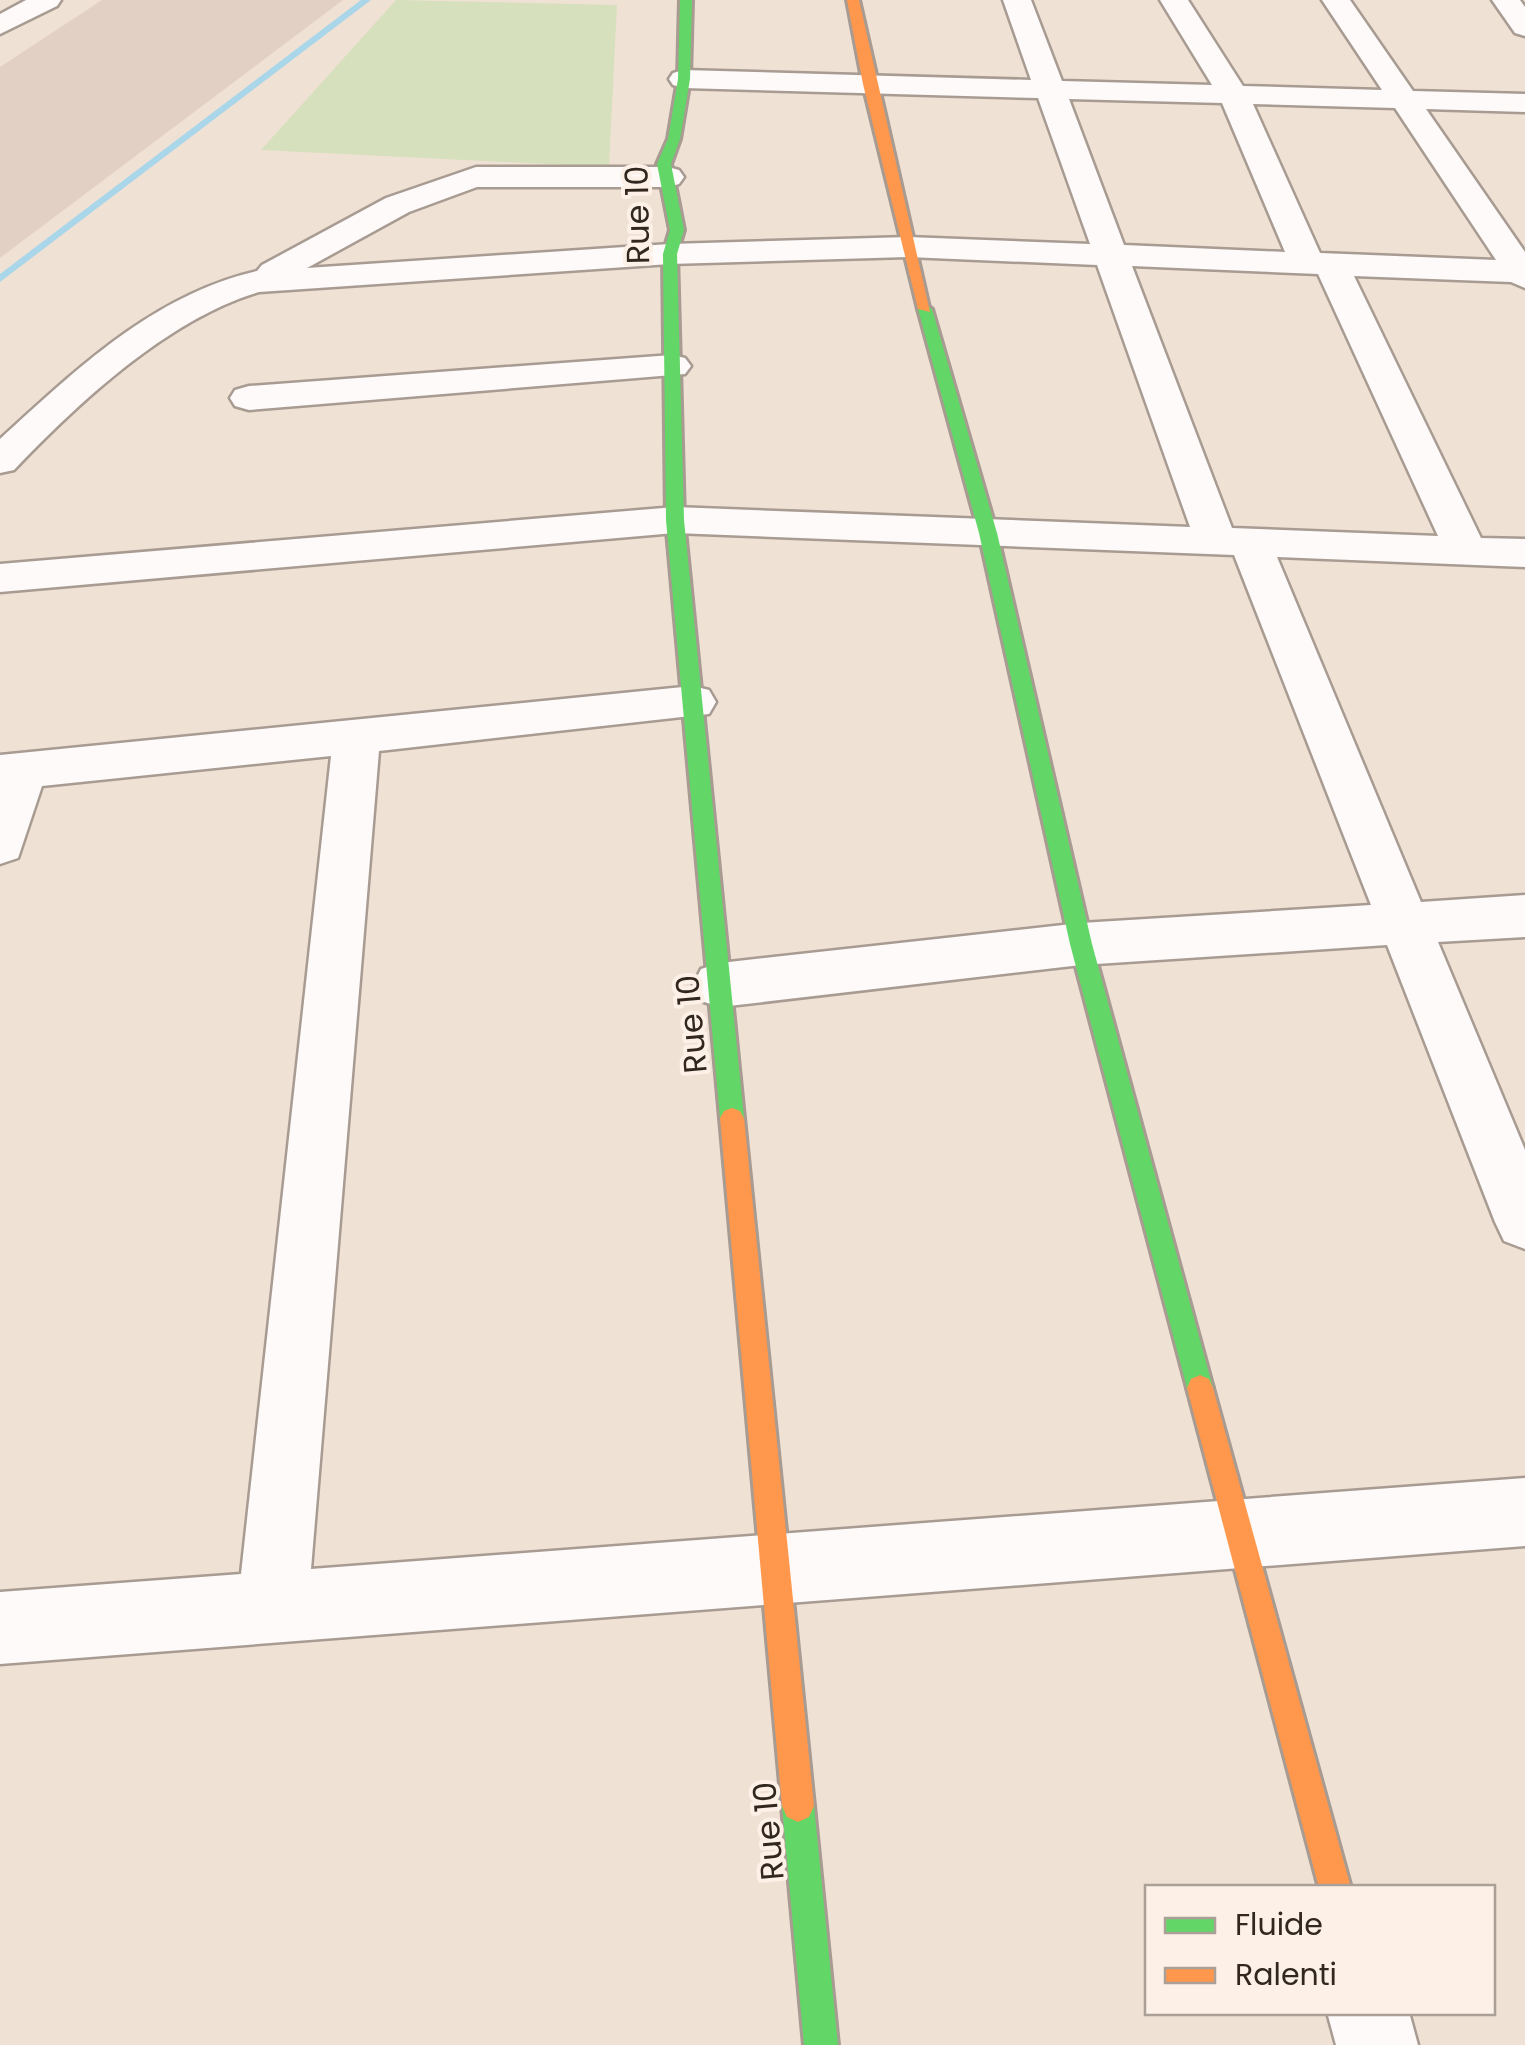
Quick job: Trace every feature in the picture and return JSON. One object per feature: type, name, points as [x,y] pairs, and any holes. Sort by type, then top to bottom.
[{"type":"street","points":[[0,25],[48,0]]},
{"type":"street","name":"Rue 10","points":[[686,0],[684,79],[674,138],[664,164],[676,230],[670,254],[675,520],[821,2045]]},
{"type":"street","points":[[854,0],[869,84],[908,246],[988,533],[1080,944],[1334,1885]]},
{"type":"street","points":[[1017,0],[1112,255],[1233,541],[1406,923],[1525,1222]]},
{"type":"street","points":[[1174,0],[1234,96],[1319,264],[1525,591]]},
{"type":"street","points":[[1336,0],[1524,274]]},
{"type":"street","points":[[1506,0],[1525,27]]},
{"type":"street","points":[[684,79],[1525,103]]},
{"type":"street","points":[[256,282],[427,190],[454,181],[476,176],[668,178]]},
{"type":"street","points":[[0,461],[112,358],[164,318],[204,296],[256,282],[670,254],[908,246],[1524,274]]},
{"type":"street","points":[[249,398],[672,366]]},
{"type":"street","points":[[0,578],[675,520],[1499,552]]},
{"type":"street","points":[[0,845],[11,772],[692,702]]},
{"type":"street","points":[[273,1607],[357,736]]},
{"type":"street","points":[[720,985],[1080,944],[1525,916]]},
{"type":"street","points":[[0,1628],[1525,1512]]},
{"type":"street","points":[[1369,2015],[1377,2045]]},
{"type":"shaded area","points":[[102,0],[343,0],[0,258],[0,67]]},
{"type":"green space","points":[[396,0],[617,5],[609,167],[261,150]]},
{"type":"waterway","points":[[0,279],[367,0]]},
{"type":"traffic: fast","points":[[686,0],[684,79],[674,139],[664,164],[677,230],[670,254],[675,520],[732,1118]]},
{"type":"traffic: fast","points":[[925,309],[988,533],[1081,944],[1200,1388]]},
{"type":"traffic: fast","points":[[798,1806],[821,2045]]},
{"type":"traffic: slow","points":[[853,0],[869,84],[925,309]]},
{"type":"traffic: slow","points":[[732,1118],[798,1806]]},
{"type":"traffic: slow","points":[[1200,1388],[1334,1885]]}]
